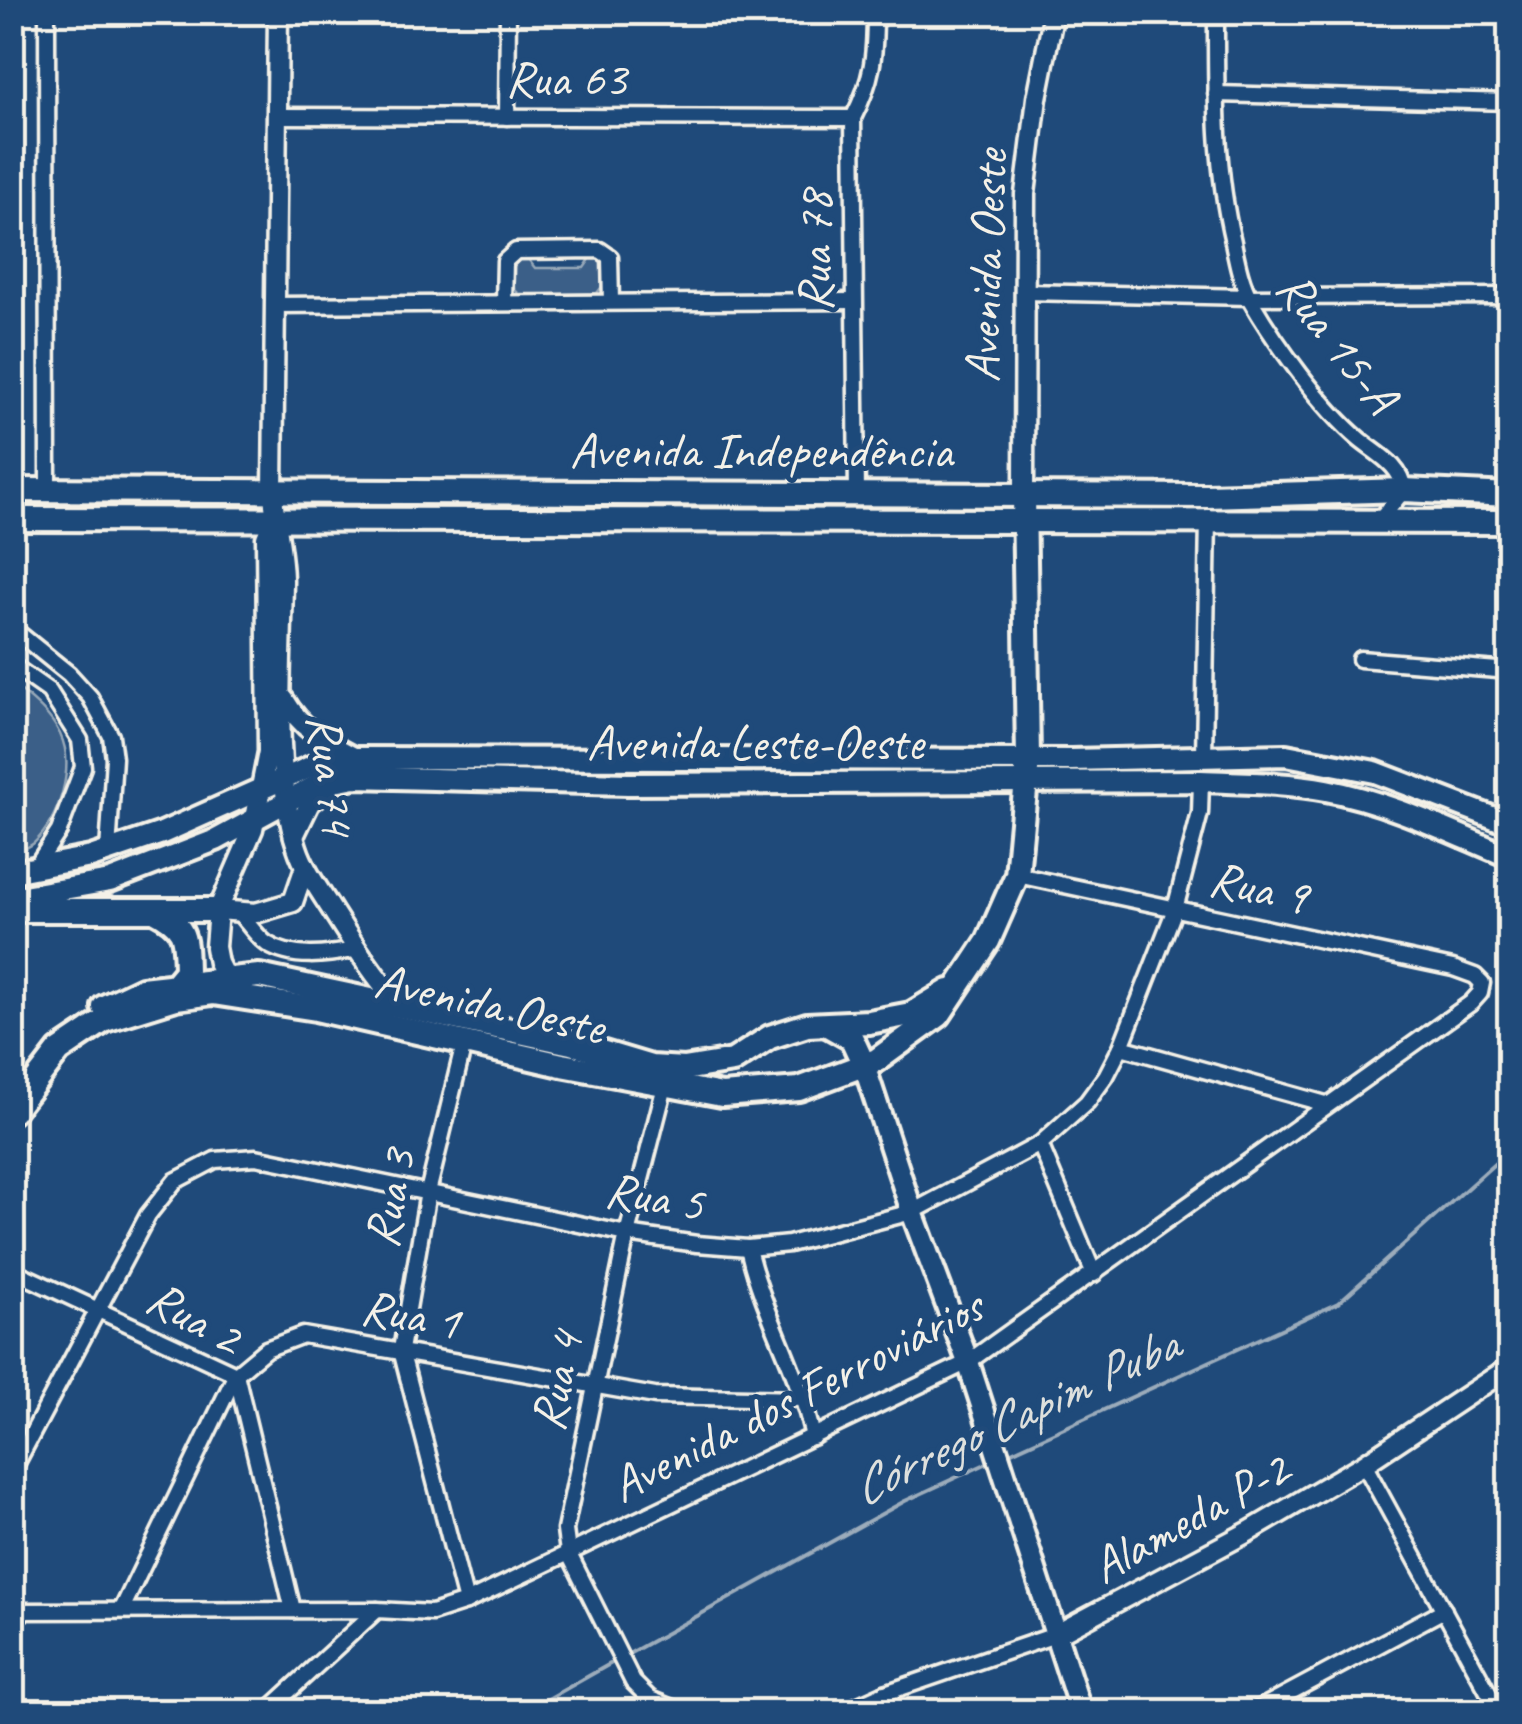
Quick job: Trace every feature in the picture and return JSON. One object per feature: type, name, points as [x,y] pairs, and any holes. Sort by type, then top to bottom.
[{"type":"main road","name":"Avenida Independência","points":[[12,490],[1207,496],[1404,490],[1510,495]]},
{"type":"main road","name":"Avenida Oeste","points":[[12,1085],[52,1043],[98,1010],[142,989],[176,984],[229,986],[464,1044],[722,1095],[799,1089],[877,1060],[939,1015],[988,940],[1016,875],[1027,771],[1024,494]]},
{"type":"main road","name":"Avenida Independência","points":[[12,519],[1510,522]]},
{"type":"main road","name":"Avenida Leste-Oeste","points":[[1027,771],[1204,757],[1286,756],[1375,772],[1510,824]]},
{"type":"main road","name":"Avenida Leste-Oeste","points":[[23,871],[108,851],[317,764],[1027,771],[1283,784],[1356,797],[1510,857]]},
{"type":"main road","name":"Avenida Leste-Oeste","points":[[12,898],[110,882],[216,840],[355,767]]},
{"type":"main road","points":[[151,908],[180,926],[185,938],[186,971],[176,984]]},
{"type":"main road","points":[[12,910],[151,908],[229,912]]},
{"type":"main road","name":"Avenida Oeste","points":[[12,1112],[59,1051],[105,1020],[176,998],[213,993],[259,976],[571,1043],[650,1067],[684,1069],[733,1061],[770,1037],[806,1025],[829,1026],[912,1014],[956,986]]},
{"type":"main road","points":[[829,1026],[852,1039],[864,1065],[912,1212],[968,1362],[1081,1712]]},
{"type":"main road","points":[[754,1050],[761,1080],[770,1092]]},
{"type":"street","points":[[47,12],[48,490]]},
{"type":"street","name":"Rua 74","points":[[278,12],[272,491],[283,578],[285,778],[294,836],[305,867],[354,950],[400,1007]]},
{"type":"street","points":[[507,117],[508,12]]},
{"type":"street","name":"Rua 78","points":[[857,494],[852,118],[869,85],[875,61],[875,12]]},
{"type":"street","name":"Avenida Oeste","points":[[1024,494],[1025,194],[1054,12]]},
{"type":"street","name":"Rua 15-A","points":[[1216,12],[1222,198],[1249,297],[1280,345],[1333,412],[1360,440],[1387,458],[1404,490]]},
{"type":"street","points":[[1216,94],[1510,102]]},
{"type":"street","name":"Rua 63","points":[[278,116],[852,118]]},
{"type":"street","points":[[504,302],[505,261],[516,252],[600,250],[610,256],[612,302]]},
{"type":"street","points":[[1025,292],[1249,297],[1510,296]]},
{"type":"street","points":[[275,305],[854,301]]},
{"type":"street","points":[[1380,520],[1404,490]]},
{"type":"street","points":[[1204,757],[1207,496]]},
{"type":"street","name":"Rua 74","points":[[229,986],[215,947],[254,822],[268,752],[266,538],[274,521]]},
{"type":"street","points":[[12,628],[70,674],[90,697],[110,736],[114,758],[108,851]]},
{"type":"street","points":[[1360,658],[1510,671]]},
{"type":"street","points":[[12,665],[48,691],[80,740],[83,766],[60,831],[23,871]]},
{"type":"street","name":"Avenida Leste-Oeste","points":[[282,696],[310,733],[355,767]]},
{"type":"street","points":[[294,836],[302,814],[320,792],[355,767]]},
{"type":"street","name":"Rua 5","points":[[12,1472],[148,1215],[175,1181],[215,1160],[256,1158],[627,1234],[748,1248],[789,1244],[912,1212],[1040,1144],[1088,1102],[1121,1047],[1175,909],[1200,812],[1201,781]]},
{"type":"street","points":[[229,912],[274,910],[292,902],[305,867]]},
{"type":"street","name":"Rua 9","points":[[1016,875],[1453,968],[1475,976],[1482,983]]},
{"type":"street","points":[[229,912],[267,944],[286,950],[326,956],[354,950]]},
{"type":"street","name":"Avenida dos Ferroviários","points":[[12,1611],[432,1613],[466,1602],[968,1362],[1471,1003],[1480,993],[1482,983]]},
{"type":"street","name":"Rua 3","points":[[464,1044],[428,1192],[401,1350],[466,1602]]},
{"type":"street","points":[[1121,1047],[1326,1104]]},
{"type":"street","name":"Rua 4","points":[[568,1552],[565,1530],[627,1234],[665,1086]]},
{"type":"street","points":[[1040,1144],[1094,1274]]},
{"type":"street","points":[[748,1248],[756,1281],[805,1399],[813,1437]]},
{"type":"street","name":"Rua 2","points":[[12,1270],[236,1374],[292,1610]]},
{"type":"street","name":"Rua 1","points":[[122,1610],[236,1374],[266,1349],[303,1335],[655,1396],[805,1399]]},
{"type":"street","name":"Alameda P-2","points":[[842,1712],[885,1693],[1055,1634],[1248,1532],[1364,1464],[1510,1366]]},
{"type":"street","points":[[1364,1464],[1499,1712]]},
{"type":"street","points":[[568,1552],[633,1682],[650,1699],[682,1712]]},
{"type":"street","points":[[266,1712],[377,1610]]},
{"type":"street","points":[[1253,1712],[1444,1610]]},
{"type":"street","points":[[885,1693],[890,1712]]},
{"type":"shaded area","points":[[599,13],[807,13],[807,27],[599,24]]},
{"type":"shaded area","points":[[599,257],[604,262],[604,284],[597,293],[520,295],[514,289],[514,266],[520,258],[528,259],[535,268],[584,268],[591,258]]},
{"type":"shaded area","points":[[12,683],[56,726],[65,747],[66,762],[62,792],[51,820],[34,843],[13,854]]},
{"type":"waterway","name":"Córrego Capim Puba","points":[[1005,1455],[1338,1303],[1510,1150]]},
{"type":"waterway","name":"Córrego Capim Puba","points":[[625,1656],[905,1501],[992,1461]]},
{"type":"waterway","name":"Córrego Capim Puba","points":[[525,1712],[617,1660]]}]
